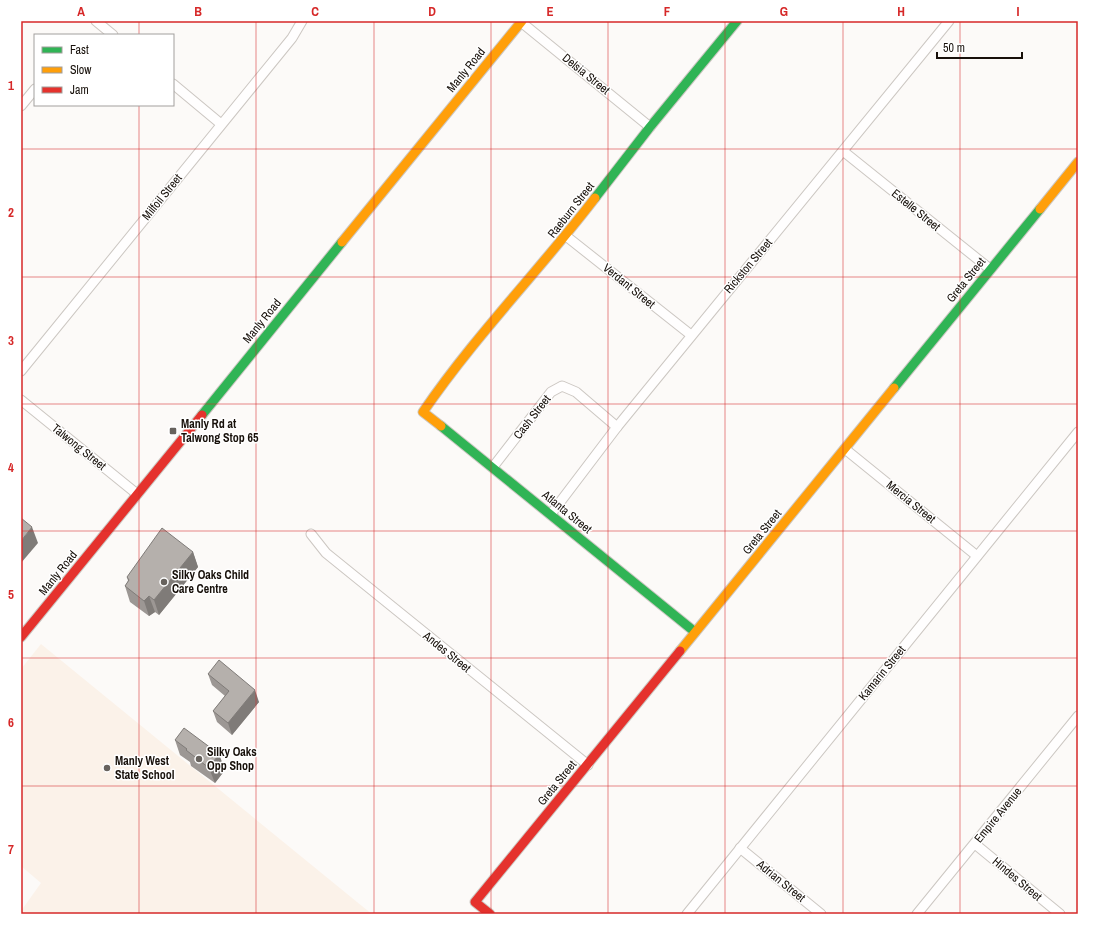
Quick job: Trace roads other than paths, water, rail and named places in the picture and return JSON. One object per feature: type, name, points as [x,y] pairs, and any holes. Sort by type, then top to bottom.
[{"type":"street","points":[[96,21],[112,34]]},
{"type":"street","name":"Milfoil Street","points":[[21,371],[292,38],[302,21]]},
{"type":"street","name":"Delsia Street","points":[[521,21],[650,127]]},
{"type":"street","name":"Manly Road","points":[[21,637],[521,21]]},
{"type":"street","name":"Raeburn Street","points":[[423,412],[464,355],[566,236],[650,127],[737,21]]},
{"type":"street","name":"Rickston Street","points":[[551,514],[617,427],[948,21]]},
{"type":"street","points":[[174,85],[222,124]]},
{"type":"street","points":[[21,106],[34,90]]},
{"type":"street","name":"Estelle Street","points":[[843,151],[990,269]]},
{"type":"street","name":"Greta Street","points":[[490,914],[475,902],[1078,162]]},
{"type":"street","name":"Verdant Street","points":[[566,236],[691,336]]},
{"type":"street","name":"Cash Street","points":[[493,467],[551,392],[562,386],[576,392],[617,427]]},
{"type":"street","name":"Talwong Street","points":[[21,400],[137,494]]},
{"type":"street","name":"Atlanta Street","points":[[423,412],[493,467],[695,632]]},
{"type":"street","name":"Kamarin Street","points":[[687,914],[1078,432]]},
{"type":"street","name":"Mercia Street","points":[[845,449],[977,556]]},
{"type":"street","name":"Andes Street","points":[[311,534],[326,553],[588,765]]},
{"type":"street","name":"Empire Avenue","points":[[917,914],[1078,716]]},
{"type":"street","name":"Hindes Street","points":[[975,844],[1060,914]]},
{"type":"street","name":"Adrian Street","points":[[740,848],[821,914]]},
{"type":"place","name":"Manly Rd at Talwong Stop 65","points":[[173,431]]},
{"type":"place","name":"Silky Oaks Child Care Centre","points":[[164,582]]},
{"type":"place","name":"Silky Oaks Opp Shop","points":[[199,759]]},
{"type":"place","name":"Manly West State School","points":[[107,768]]}]
